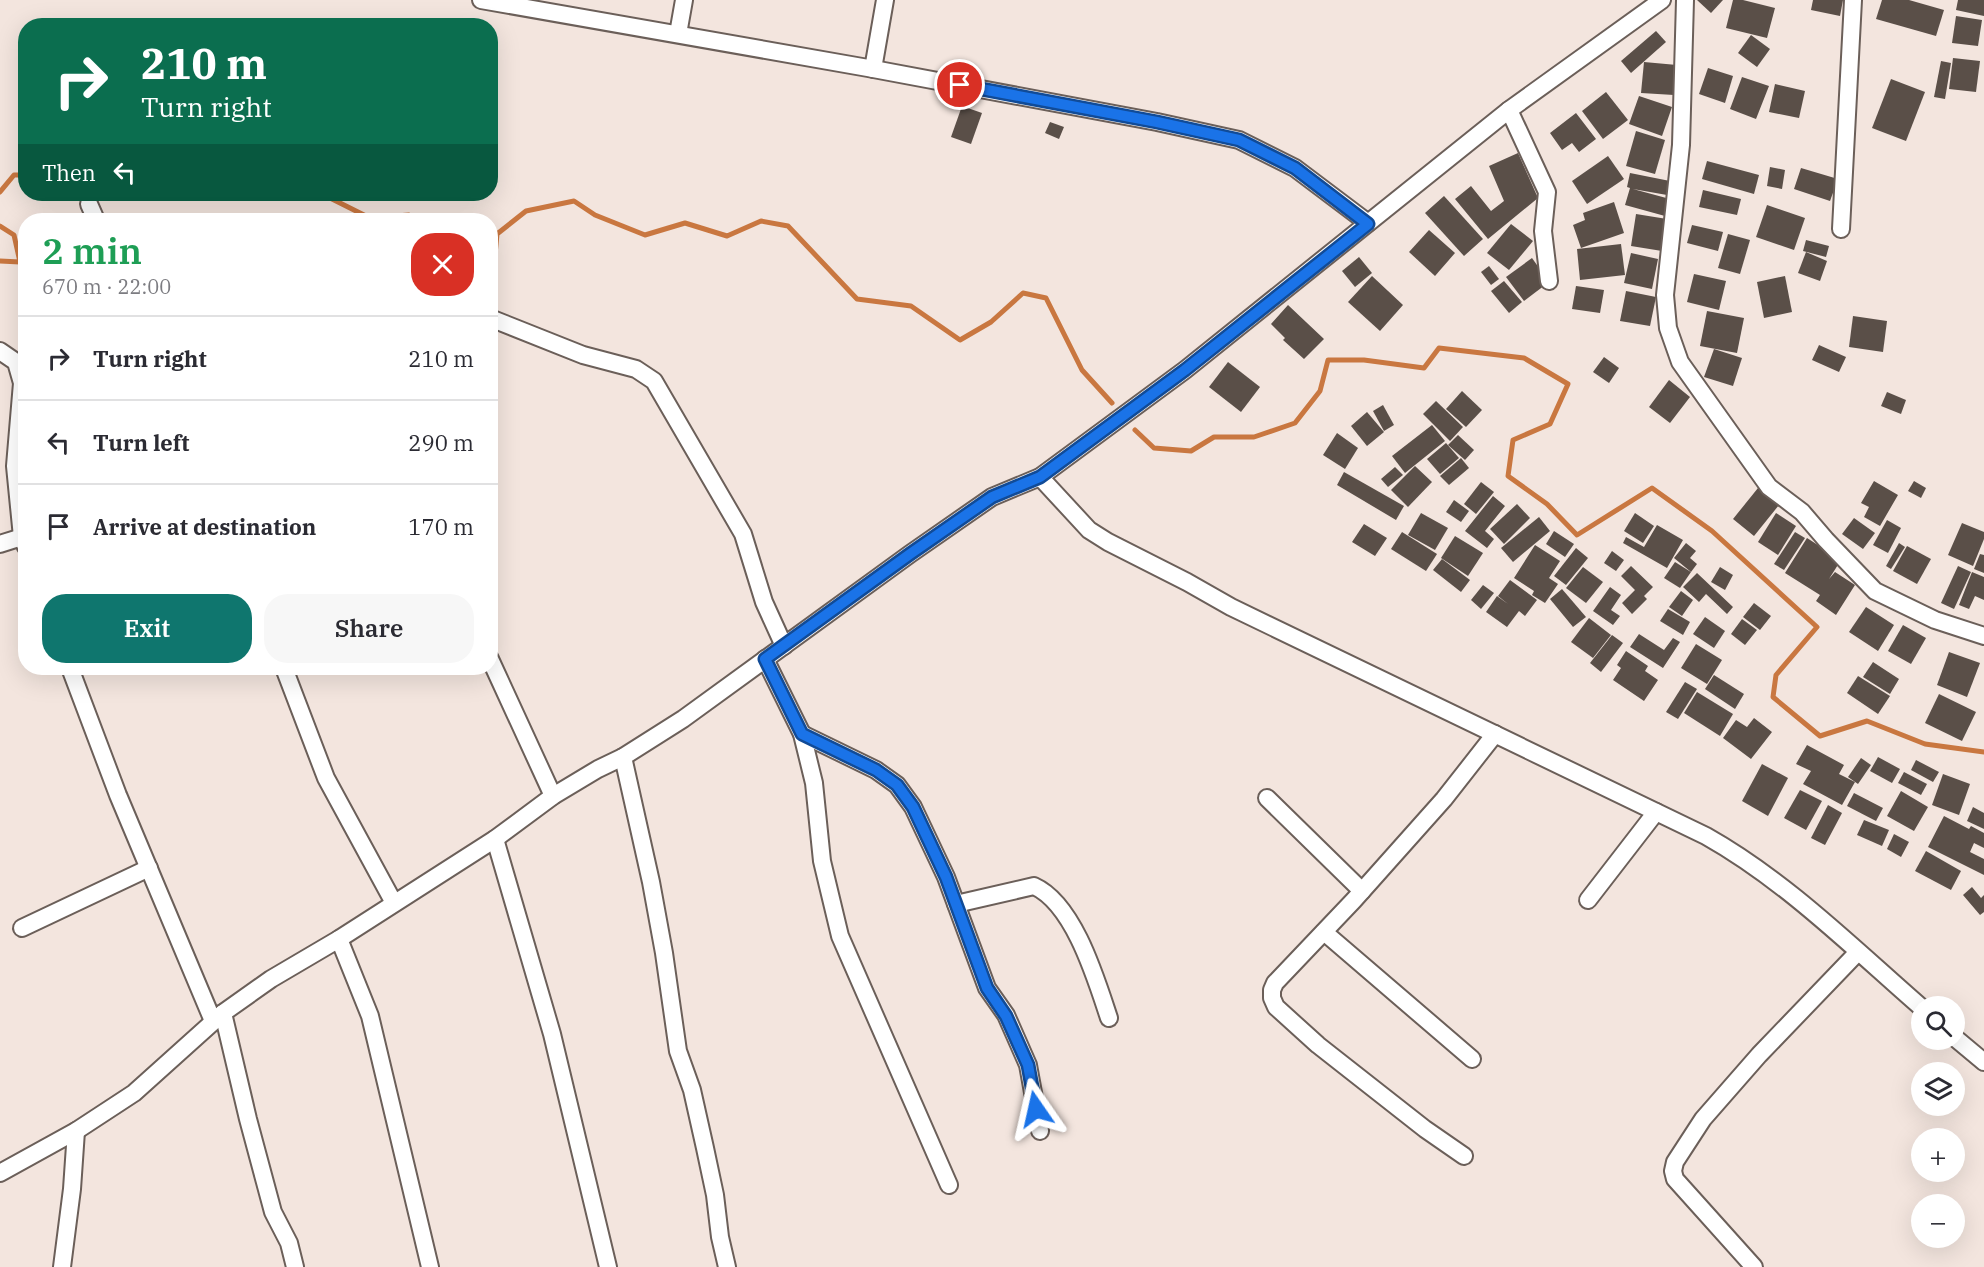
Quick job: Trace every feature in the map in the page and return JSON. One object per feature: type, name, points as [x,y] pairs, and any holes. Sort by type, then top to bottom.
[{"type":"street","points":[[482,0],[873,69],[1157,122],[1239,140],[1295,168],[1368,224]]},
{"type":"street","points":[[678,34],[684,0]]},
{"type":"street","points":[[873,69],[885,0]]},
{"type":"street","points":[[0,1173],[76,1131],[134,1093],[218,1017],[271,979],[339,939],[495,839],[553,796],[623,757],[683,718],[992,497],[1040,477],[1185,370],[1509,110],[1662,0]]},
{"type":"street","points":[[1685,0],[1681,145],[1665,295],[1668,328],[1680,362],[1769,487],[1802,512],[1875,591],[1935,620],[1984,636]]},
{"type":"street","points":[[1841,229],[1854,0]]},
{"type":"street","points":[[1509,110],[1546,192],[1543,231],[1549,281]]},
{"type":"street","points":[[89,204],[93,213]]},
{"type":"street","points":[[498,321],[583,355],[636,369],[654,381],[743,534],[764,602],[784,646]]},
{"type":"street","points":[[0,351],[16,362],[18,369]]},
{"type":"street","points":[[18,430],[15,466],[18,491]]},
{"type":"street","points":[[1040,477],[1089,530],[1108,542],[1231,607],[1733,851],[1805,907],[1911,998]]},
{"type":"street","points":[[0,544],[18,542]]},
{"type":"street","points":[[765,659],[802,734],[814,783],[822,861],[840,936],[949,1185]]},
{"type":"street","points":[[73,675],[118,795],[149,868],[218,1017],[273,1212],[289,1243],[295,1267]]},
{"type":"street","points":[[287,675],[326,778],[394,903]]},
{"type":"street","points":[[497,675],[553,796]]},
{"type":"street","points":[[802,734],[876,770],[897,785],[913,807],[946,877],[987,988],[1006,1016],[1028,1065],[1040,1131]]},
{"type":"street","points":[[1464,1156],[1425,1129],[1318,1045],[1276,1007],[1272,998],[1272,990],[1275,983],[1444,800],[1495,734]]},
{"type":"street","points":[[623,757],[651,882],[678,1051],[692,1090],[715,1195],[720,1237],[727,1267]]},
{"type":"street","points":[[1267,798],[1362,891]]},
{"type":"street","points":[[1588,900],[1656,812]]},
{"type":"street","points":[[495,839],[552,1034],[608,1267]]},
{"type":"street","points":[[22,928],[149,868]]},
{"type":"street","points":[[956,903],[1034,886],[1046,891],[1060,907],[1089,957],[1109,1018]]},
{"type":"street","points":[[1324,932],[1472,1059]]},
{"type":"street","points":[[339,939],[370,1016],[430,1267]]},
{"type":"street","points":[[1754,1267],[1675,1179],[1673,1170],[1675,1162],[1703,1119],[1759,1055],[1858,952]]},
{"type":"street","points":[[1965,1046],[1984,1062]]},
{"type":"street","points":[[62,1267],[72,1189],[76,1131]]},
{"type":"building","points":[[1697,0],[1723,0],[1711,13]]},
{"type":"building","points":[[1733,0],[1743,0],[1775,8],[1767,38],[1726,28]]},
{"type":"building","points":[[1813,0],[1843,0],[1840,16],[1811,10]]},
{"type":"building","points":[[1882,0],[1909,0],[1944,10],[1936,36],[1876,19]]},
{"type":"building","points":[[1958,0],[1984,0],[1984,16],[1956,10]]},
{"type":"building","points":[[1956,16],[1982,20],[1978,46],[1952,43]]},
{"type":"building","points":[[1656,31],[1666,42],[1631,73],[1621,61]]},
{"type":"building","points":[[1751,35],[1770,49],[1757,67],[1738,53]]},
{"type":"building","points":[[1953,58],[1980,61],[1976,92],[1949,89]]},
{"type":"building","points":[[1941,61],[1951,63],[1945,99],[1934,97]]},
{"type":"building","points":[[1644,62],[1677,65],[1674,95],[1641,93]]},
{"type":"building","points":[[1708,68],[1733,76],[1725,103],[1699,94]]},
{"type":"building","points":[[1742,77],[1769,86],[1756,119],[1730,109]]},
{"type":"building","points":[[1891,79],[1925,92],[1906,141],[1872,128]]},
{"type":"building","points":[[1775,84],[1805,91],[1799,118],[1769,112]]},
{"type":"building","points":[[1606,92],[1628,120],[1603,139],[1582,111]]},
{"type":"building","points":[[1639,96],[1672,107],[1662,136],[1629,124]]},
{"type":"building","points":[[962,106],[982,113],[971,144],[951,137]]},
{"type":"building","points":[[1576,113],[1596,139],[1579,152],[1572,143],[1562,150],[1550,133]]},
{"type":"building","points":[[1050,122],[1064,127],[1059,139],[1045,133]]},
{"type":"building","points":[[1636,131],[1665,140],[1655,174],[1626,166]]},
{"type":"building","points":[[1518,153],[1538,198],[1488,239],[1455,199],[1471,186],[1491,211],[1504,201],[1489,166]]},
{"type":"building","points":[[1608,156],[1624,179],[1587,204],[1572,181]]},
{"type":"building","points":[[1707,161],[1759,175],[1754,194],[1702,179]]},
{"type":"building","points":[[1770,167],[1785,170],[1782,189],[1767,186]]},
{"type":"building","points":[[1801,168],[1838,179],[1830,201],[1794,189]]},
{"type":"building","points":[[1630,173],[1670,181],[1667,195],[1633,189],[1670,199],[1665,216],[1625,205],[1630,188],[1627,187]]},
{"type":"building","points":[[1703,190],[1741,199],[1737,215],[1699,207]]},
{"type":"building","points":[[1444,196],[1483,239],[1464,256],[1425,213]]},
{"type":"building","points":[[1614,202],[1624,233],[1581,248],[1573,225],[1585,220],[1583,213]]},
{"type":"building","points":[[1767,205],[1805,218],[1794,250],[1756,237]]},
{"type":"building","points":[[1636,214],[1667,219],[1662,251],[1631,246]]},
{"type":"building","points":[[1511,224],[1533,241],[1509,270],[1487,253]]},
{"type":"building","points":[[1692,225],[1723,232],[1718,251],[1687,243]]},
{"type":"building","points":[[1429,230],[1455,253],[1435,276],[1409,252]]},
{"type":"building","points":[[1728,234],[1750,240],[1740,274],[1718,268]]},
{"type":"building","points":[[1806,240],[1829,246],[1826,257],[1803,251]]},
{"type":"building","points":[[1621,244],[1625,275],[1580,280],[1577,249]]},
{"type":"building","points":[[1806,252],[1827,261],[1820,281],[1798,273]]},
{"type":"building","points":[[1631,253],[1658,259],[1652,289],[1624,283]]},
{"type":"building","points":[[1359,257],[1372,273],[1355,287],[1342,271]]},
{"type":"building","points":[[1532,258],[1549,282],[1524,301],[1506,277]]},
{"type":"building","points":[[1489,266],[1499,279],[1491,285],[1481,272]]},
{"type":"building","points":[[1694,274],[1726,281],[1719,310],[1687,302]]},
{"type":"building","points":[[1372,276],[1403,305],[1380,331],[1348,302]]},
{"type":"building","points":[[1785,276],[1792,312],[1764,318],[1757,282]]},
{"type":"building","points":[[1504,281],[1522,302],[1509,313],[1491,291]]},
{"type":"building","points":[[1576,286],[1604,290],[1600,313],[1572,309]]},
{"type":"building","points":[[1626,291],[1656,297],[1650,326],[1620,321]]},
{"type":"building","points":[[1288,305],[1324,339],[1304,359],[1283,340],[1285,338],[1271,324]]},
{"type":"building","points":[[1707,311],[1744,318],[1737,353],[1700,346]]},
{"type":"building","points":[[1853,316],[1887,321],[1883,352],[1849,347]]},
{"type":"building","points":[[1819,345],[1846,357],[1839,372],[1812,360]]},
{"type":"building","points":[[1714,349],[1742,358],[1733,386],[1704,377]]},
{"type":"building","points":[[1604,357],[1619,368],[1609,383],[1593,372]]},
{"type":"building","points":[[1228,362],[1260,387],[1241,412],[1209,387]]},
{"type":"building","points":[[1669,380],[1690,397],[1670,423],[1649,407]]},
{"type":"building","points":[[1462,391],[1482,410],[1466,427],[1446,409]]},
{"type":"building","points":[[1887,392],[1906,400],[1901,414],[1881,406]]},
{"type":"building","points":[[1436,401],[1463,427],[1450,441],[1423,414]]},
{"type":"building","points":[[1383,405],[1394,425],[1384,431],[1373,411]]},
{"type":"building","points":[[1367,412],[1384,432],[1367,446],[1351,426]]},
{"type":"building","points":[[1432,425],[1445,441],[1405,473],[1392,456]]},
{"type":"building","points":[[1337,433],[1358,448],[1345,469],[1323,455]]},
{"type":"building","points":[[1458,435],[1474,450],[1465,460],[1448,445]]},
{"type":"building","points":[[1446,443],[1459,458],[1440,474],[1427,459]]},
{"type":"building","points":[[1461,458],[1469,468],[1449,485],[1440,476]]},
{"type":"building","points":[[1415,466],[1432,482],[1408,507],[1391,490]]},
{"type":"building","points":[[1395,467],[1403,475],[1388,487],[1381,479]]},
{"type":"building","points":[[1344,472],[1404,506],[1396,520],[1337,485]]},
{"type":"building","points":[[1874,481],[1898,495],[1880,526],[1864,517],[1869,507],[1861,503]]},
{"type":"building","points":[[1914,481],[1926,488],[1921,498],[1908,491]]},
{"type":"building","points":[[1481,482],[1494,492],[1476,514],[1464,504]]},
{"type":"building","points":[[1758,488],[1779,505],[1754,536],[1733,519]]},
{"type":"building","points":[[1493,496],[1505,506],[1485,531],[1494,539],[1487,548],[1465,531]]},
{"type":"building","points":[[1454,500],[1469,511],[1461,522],[1446,512]]},
{"type":"building","points":[[1517,504],[1530,518],[1504,544],[1490,529]]},
{"type":"building","points":[[1421,513],[1448,528],[1435,550],[1408,535]]},
{"type":"building","points":[[1635,513],[1654,526],[1643,543],[1624,531]]},
{"type":"building","points":[[1776,513],[1796,526],[1778,555],[1758,542]]},
{"type":"building","points":[[1539,517],[1550,531],[1513,562],[1501,548]]},
{"type":"building","points":[[1854,518],[1875,533],[1863,549],[1842,534]]},
{"type":"building","points":[[1887,520],[1901,528],[1888,553],[1873,545]]},
{"type":"building","points":[[1962,523],[1984,532],[1984,539],[1973,566],[1948,555]]},
{"type":"building","points":[[1364,524],[1387,538],[1375,556],[1352,542]]},
{"type":"building","points":[[1657,525],[1683,540],[1667,568],[1623,543],[1626,537],[1644,547]]},
{"type":"building","points":[[1554,531],[1574,544],[1565,557],[1546,544]]},
{"type":"building","points":[[1402,532],[1437,554],[1426,571],[1391,549]]},
{"type":"building","points":[[1795,532],[1805,538],[1784,570],[1774,564]]},
{"type":"building","points":[[1455,536],[1483,553],[1468,576],[1441,558]]},
{"type":"building","points":[[1807,538],[1841,560],[1829,579],[1835,572],[1855,585],[1836,615],[1816,601],[1820,595],[1785,573]]},
{"type":"building","points":[[1686,543],[1696,551],[1690,558],[1697,564],[1691,572],[1674,558]]},
{"type":"building","points":[[1899,543],[1905,547],[1891,569],[1886,566]]},
{"type":"building","points":[[1535,545],[1560,561],[1549,578],[1558,584],[1545,603],[1532,595],[1534,591],[1514,578]]},
{"type":"building","points":[[1907,546],[1931,559],[1917,584],[1893,571]]},
{"type":"building","points":[[1576,548],[1588,558],[1566,585],[1554,576]]},
{"type":"building","points":[[1612,551],[1624,560],[1616,571],[1604,563]]},
{"type":"building","points":[[1980,554],[1984,555],[1984,573],[1974,569]]},
{"type":"building","points":[[1442,559],[1470,580],[1461,592],[1433,570]]},
{"type":"building","points":[[1675,562],[1691,572],[1680,588],[1664,578]]},
{"type":"building","points":[[1631,566],[1653,587],[1644,596],[1647,599],[1632,614],[1622,603],[1635,590],[1621,576]]},
{"type":"building","points":[[1958,566],[1971,572],[1954,609],[1941,603]]},
{"type":"building","points":[[1583,567],[1603,582],[1586,603],[1566,588]]},
{"type":"building","points":[[1720,567],[1733,575],[1725,590],[1711,582]]},
{"type":"building","points":[[1972,572],[1984,577],[1984,600],[1975,596],[1969,609],[1959,605]]},
{"type":"building","points":[[1697,573],[1733,607],[1727,614],[1706,594],[1699,602],[1683,587]]},
{"type":"building","points":[[1510,580],[1537,600],[1525,616],[1519,611],[1507,627],[1486,612],[1497,596],[1508,604],[1498,596]]},
{"type":"building","points":[[1483,585],[1494,593],[1481,609],[1471,600]]},
{"type":"building","points":[[1610,587],[1621,595],[1611,610],[1620,616],[1613,625],[1593,611]]},
{"type":"building","points":[[1562,589],[1586,617],[1573,627],[1550,599]]},
{"type":"building","points":[[1681,591],[1693,600],[1682,616],[1669,607]]},
{"type":"building","points":[[1754,603],[1771,616],[1760,630],[1743,617]]},
{"type":"building","points":[[1866,607],[1894,625],[1878,651],[1849,632]]},
{"type":"building","points":[[1668,609],[1690,622],[1683,635],[1660,621]]},
{"type":"building","points":[[1705,617],[1725,631],[1714,648],[1693,634]]},
{"type":"building","points":[[1589,618],[1611,635],[1593,658],[1571,642]]},
{"type":"building","points":[[1742,619],[1757,630],[1745,645],[1731,634]]},
{"type":"building","points":[[1903,625],[1926,638],[1911,664],[1888,651]]},
{"type":"building","points":[[1639,634],[1664,650],[1673,638],[1680,642],[1663,668],[1630,647]]},
{"type":"building","points":[[1612,635],[1623,643],[1601,672],[1590,663]]},
{"type":"building","points":[[1696,644],[1722,660],[1707,684],[1681,668]]},
{"type":"building","points":[[1626,651],[1648,666],[1645,671],[1658,680],[1644,701],[1613,680],[1621,668],[1617,665]]},
{"type":"building","points":[[1949,652],[1980,663],[1967,697],[1937,685]]},
{"type":"building","points":[[1873,662],[1899,679],[1890,694],[1863,677]]},
{"type":"building","points":[[1714,675],[1744,694],[1735,709],[1705,689]]},
{"type":"building","points":[[1858,676],[1890,696],[1878,714],[1847,693]]},
{"type":"building","points":[[1685,682],[1697,689],[1678,719],[1666,712]]},
{"type":"building","points":[[1697,692],[1733,714],[1720,736],[1684,713]]},
{"type":"building","points":[[1939,694],[1976,712],[1962,741],[1925,723]]},
{"type":"building","points":[[1754,718],[1772,732],[1751,759],[1723,738],[1736,720],[1747,727]]},
{"type":"building","points":[[1807,745],[1844,765],[1839,774],[1855,782],[1842,805],[1803,784],[1811,771],[1796,764]]},
{"type":"building","points":[[1878,757],[1900,769],[1892,783],[1870,771]]},
{"type":"building","points":[[1861,758],[1871,765],[1858,784],[1848,777]]},
{"type":"building","points":[[1916,760],[1939,772],[1933,782],[1911,770]]},
{"type":"building","points":[[1762,764],[1788,778],[1768,816],[1742,801]]},
{"type":"building","points":[[1904,772],[1927,784],[1921,795],[1898,783]]},
{"type":"building","points":[[1943,774],[1970,784],[1959,815],[1932,805]]},
{"type":"building","points":[[1800,790],[1822,801],[1806,830],[1784,818]]},
{"type":"building","points":[[1901,791],[1928,807],[1914,831],[1887,816]]},
{"type":"building","points":[[1854,793],[1883,808],[1876,821],[1847,806]]},
{"type":"building","points":[[1828,805],[1842,813],[1825,845],[1811,838]]},
{"type":"building","points":[[1973,807],[1984,813],[1984,829],[1967,821]]},
{"type":"building","points":[[1944,816],[1969,829],[1971,826],[1984,833],[1984,848],[1974,843],[1970,852],[1984,859],[1984,875],[1928,847]]},
{"type":"building","points":[[1864,820],[1889,830],[1882,846],[1857,835]]},
{"type":"building","points":[[1894,834],[1909,842],[1901,857],[1887,849]]},
{"type":"building","points":[[1926,851],[1961,871],[1951,890],[1915,871]]},
{"type":"building","points":[[1972,887],[1981,898],[1984,895],[1984,912],[1980,915],[1963,895]]},
{"type":"waterway","points":[[0,192],[14,175],[18,175]]},
{"type":"waterway","points":[[336,201],[360,213]]},
{"type":"waterway","points":[[498,233],[526,211],[574,201],[595,215],[645,235],[685,223],[727,236],[761,221],[788,226],[857,299],[911,306],[960,340],[991,322],[1023,293],[1046,298],[1082,370],[1112,403]]},
{"type":"waterway","points":[[0,226],[14,235],[18,253]]},
{"type":"waterway","points":[[0,261],[18,262]]},
{"type":"waterway","points":[[1135,430],[1154,448],[1191,451],[1214,437],[1254,437],[1295,423],[1320,391],[1328,360],[1364,360],[1424,368],[1439,348],[1524,358],[1568,384],[1550,424],[1513,440],[1508,476],[1547,504],[1577,535],[1652,488],[1712,531],[1817,627],[1776,675],[1773,697],[1820,736],[1867,721],[1925,744],[1984,752]]},
{"type":"route","points":[[960,85],[1157,122],[1239,140],[1295,168],[1368,224],[1185,370],[1040,477],[992,497],[765,659],[802,734],[876,770],[897,785],[913,807],[946,877],[987,988],[1006,1016],[1028,1065],[1036,1109]]}]
